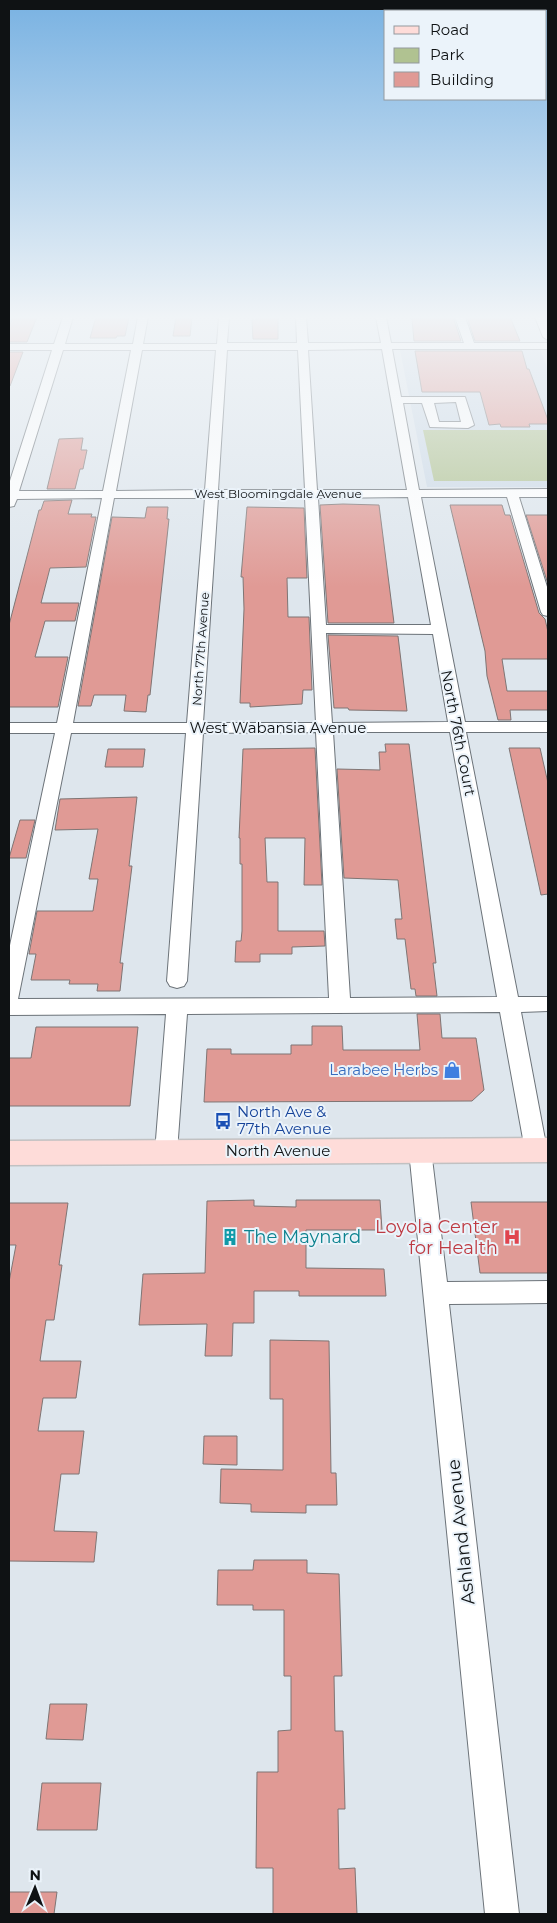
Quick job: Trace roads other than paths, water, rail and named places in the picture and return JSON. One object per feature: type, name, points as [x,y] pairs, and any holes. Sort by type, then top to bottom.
[{"type":"main road","name":"North Avenue","points":[[9,1153],[542,1150]]},
{"type":"street","points":[[10,497],[39,407]]},
{"type":"street","points":[[9,997],[127,407]]},
{"type":"street","name":"North 77th Avenue","points":[[177,981],[218,407]]},
{"type":"street","points":[[306,407],[340,1005]]},
{"type":"street","name":"North 76th Court","points":[[397,407],[509,1004],[542,1150]]},
{"type":"street","name":"West Bloomingdale Avenue","points":[[10,497],[110,494],[548,493]]},
{"type":"street","points":[[512,494],[548,612]]},
{"type":"street","points":[[319,629],[439,630]]},
{"type":"street","name":"West Wabansia Avenue","points":[[9,728],[548,727]]},
{"type":"street","points":[[9,1006],[548,1004]]},
{"type":"street","points":[[166,1152],[177,1006]]},
{"type":"street","name":"Ashland Avenue","points":[[420,1150],[502,1914]]},
{"type":"street","points":[[435,1293],[548,1292]]},
{"type":"place","name":"Larabee Herbs","points":[[452,1070]]},
{"type":"place","name":"North Ave & 77th Avenue","points":[[223,1121]]},
{"type":"place","name":"The Maynard","points":[[230,1237]]},
{"type":"place","name":"Loyola Center for Health","points":[[512,1237]]}]
